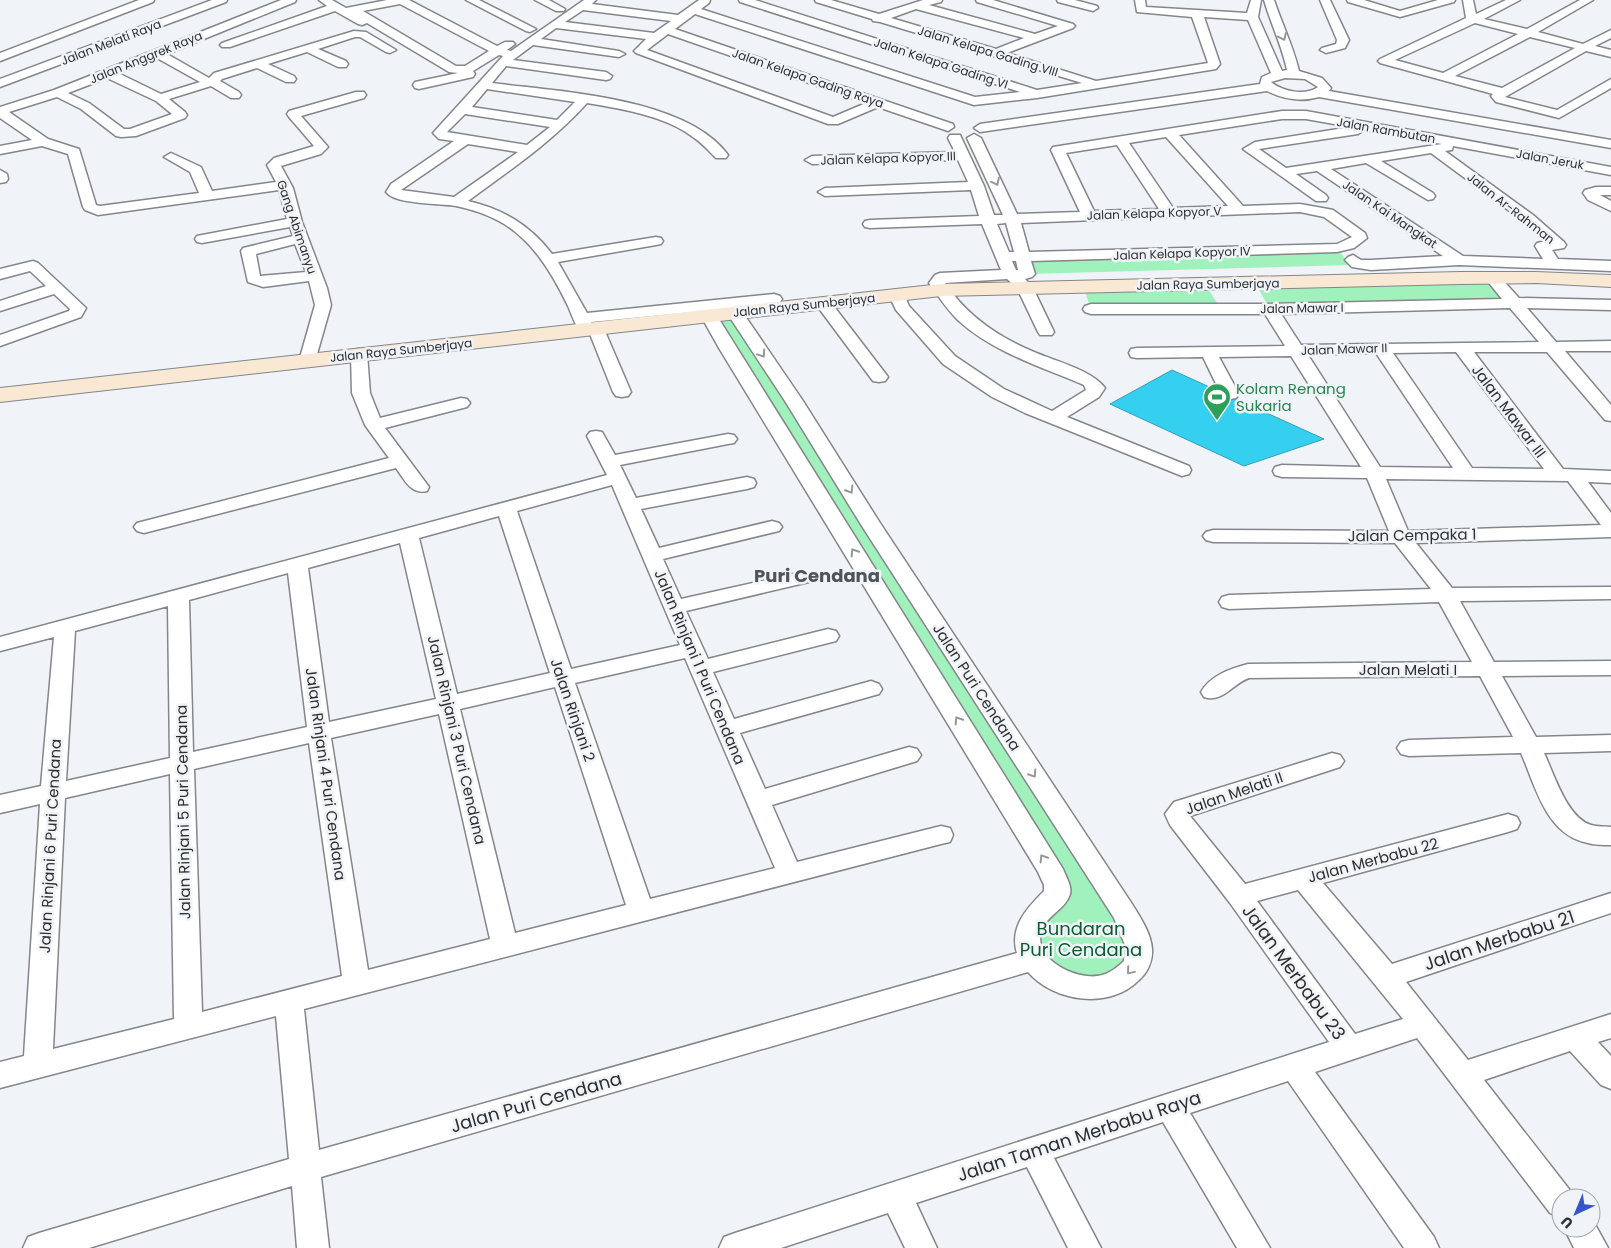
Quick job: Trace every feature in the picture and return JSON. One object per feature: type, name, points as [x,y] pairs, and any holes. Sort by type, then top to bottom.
[{"type":"street","points":[[0,57],[146,0]]},
{"type":"street","name":"Jalan Melati Raya","points":[[2,90],[75,55],[222,0]]},
{"type":"street","name":"Jalan Anggrek Raya","points":[[54,94],[291,0]]},
{"type":"street","points":[[226,44],[334,7],[402,0],[501,57],[606,76]]},
{"type":"street","points":[[470,0],[530,35],[619,54]]},
{"type":"street","points":[[540,0],[560,8]]},
{"type":"street","name":"Jalan Kelapa Gading VI","points":[[744,0],[1037,94]]},
{"type":"street","name":"Jalan Kelapa Gading VIII","points":[[820,0],[1096,83]]},
{"type":"street","points":[[899,0],[1035,38]]},
{"type":"street","points":[[762,62],[934,0]]},
{"type":"street","points":[[981,0],[1069,26],[997,53]]},
{"type":"street","points":[[1066,0],[1093,8]]},
{"type":"street","points":[[1140,0],[1141,10],[1252,17]]},
{"type":"street","points":[[1256,0],[1252,17],[1278,75]]},
{"type":"street","points":[[1268,0],[1288,48],[1294,74]]},
{"type":"street","points":[[1325,0],[1343,40],[1341,46],[1326,50]]},
{"type":"street","points":[[1355,0],[1400,14],[1450,0]]},
{"type":"street","points":[[1468,0],[1472,19]]},
{"type":"street","points":[[1501,92],[1384,61],[1515,0]]},
{"type":"street","points":[[1444,77],[1588,0]]},
{"type":"street","points":[[706,1],[691,5],[668,30],[656,37],[640,51],[833,120],[879,102]]},
{"type":"street","points":[[334,7],[453,69],[467,70],[513,54],[530,35],[554,24],[582,2]]},
{"type":"street","points":[[530,150],[439,133],[463,110],[484,85],[494,72],[501,57],[530,35],[560,8],[582,2],[680,19]]},
{"type":"street","points":[[691,5],[968,100],[979,101],[1037,94],[1096,83],[1212,66],[1214,64],[1197,14]]},
{"type":"street","points":[[334,7],[440,70],[458,75]]},
{"type":"street","points":[[91,13],[105,17]]},
{"type":"street","points":[[1472,19],[1611,54]]},
{"type":"street","points":[[554,24],[656,37]]},
{"type":"street","name":"Jalan Kelapa Gading Raya","points":[[668,30],[956,128],[977,133]]},
{"type":"street","points":[[1611,33],[1501,92],[1497,96],[1500,99],[1559,114],[1611,83]]},
{"type":"street","points":[[160,98],[218,76],[359,34],[390,50]]},
{"type":"street","points":[[199,36],[226,44],[239,52]]},
{"type":"street","points":[[47,39],[60,49],[75,55]]},
{"type":"street","points":[[307,48],[342,64]]},
{"type":"street","points":[[17,50],[60,49]]},
{"type":"street","points":[[157,53],[235,95]]},
{"type":"street","points":[[258,64],[290,79]]},
{"type":"street","points":[[419,85],[458,75],[494,72]]},
{"type":"street","points":[[107,73],[160,98],[181,116],[124,133],[118,131],[85,106],[54,94],[11,95],[3,111],[43,142],[74,152],[90,207],[93,209],[104,210],[284,185]]},
{"type":"street","points":[[1268,87],[1265,83],[1266,80],[1278,75],[1294,74],[1316,79],[1321,82],[1322,90]]},
{"type":"street","points":[[484,85],[619,104],[694,130],[721,155]]},
{"type":"street","points":[[1020,278],[1023,257],[1012,218],[977,133],[1268,87],[1285,94],[1298,95],[1322,90],[1611,138]]},
{"type":"street","points":[[1322,90],[1611,144]]},
{"type":"street","points":[[1285,94],[1283,98],[1298,114]]},
{"type":"street","name":"Gang Abimanyu","points":[[307,361],[323,305],[320,288],[314,276],[276,163],[316,151],[321,147],[293,114],[360,95]]},
{"type":"street","points":[[457,202],[530,150],[584,99]]},
{"type":"street","points":[[463,110],[558,124]]},
{"type":"street","name":"Jalan Rambutan","points":[[1089,215],[1057,151],[1298,114],[1488,148]]},
{"type":"street","points":[[1488,148],[1503,125]]},
{"type":"street","points":[[956,128],[963,156],[977,186],[983,220],[1003,257],[1020,278],[1046,332]]},
{"type":"street","points":[[1321,198],[1250,150],[1255,146],[1373,128]]},
{"type":"street","points":[[1170,133],[1239,210]]},
{"type":"street","points":[[466,139],[393,190],[393,192],[401,195],[457,202],[493,212],[521,228],[550,260],[576,302],[622,392]]},
{"type":"street","points":[[1120,140],[1169,212]]},
{"type":"street","points":[[0,150],[43,142]]},
{"type":"street","points":[[1284,172],[1321,168],[1465,144]]},
{"type":"street","name":"Jalan Jeruk","points":[[1488,148],[1611,171]]},
{"type":"street","name":"Jalan Ar-Rahman","points":[[1433,149],[1522,214],[1559,245],[1542,246],[1554,264]]},
{"type":"street","name":"Jalan Kelapa Kopyor III","points":[[812,160],[963,156]]},
{"type":"street","points":[[171,157],[196,170],[207,196]]},
{"type":"street","points":[[1368,160],[1428,196]]},
{"type":"street","name":"Jalan Kai Mangkat","points":[[1321,168],[1459,260]]},
{"type":"street","points":[[825,192],[977,186]]},
{"type":"street","points":[[1611,191],[1590,193],[1593,197],[1611,207]]},
{"type":"street","name":"Jalan Kelapa Kopyor V","points":[[870,224],[1300,208],[1328,213],[1358,232],[1360,238]]},
{"type":"street","points":[[202,239],[295,222]]},
{"type":"street","points":[[249,229],[255,247]]},
{"type":"street","points":[[301,238],[255,247],[247,252],[254,280],[263,282],[314,276]]},
{"type":"street","name":"Jalan Kelapa Kopyor IV","points":[[1003,257],[1337,248],[1349,245],[1360,238]]},
{"type":"street","points":[[550,260],[656,241]]},
{"type":"street","points":[[1353,260],[1357,264],[1371,265],[1459,260],[1611,266]]},
{"type":"street","points":[[0,274],[33,266],[78,308],[77,312],[0,341]]},
{"type":"street","name":"Jalan Raya Sumberjaya","points":[[0,396],[307,361],[588,326],[709,316],[941,290],[1020,278],[1205,284],[1493,278],[1578,278],[1611,281]]},
{"type":"street","points":[[1493,278],[1611,416]]},
{"type":"street","points":[[0,306],[58,288]]},
{"type":"street","points":[[941,290],[957,311],[989,336],[1090,381],[1096,388],[1093,394],[1053,418]]},
{"type":"street","points":[[896,295],[902,307],[949,360],[998,393],[1053,418],[1182,470]]},
{"type":"street","points":[[588,326],[774,299]]},
{"type":"street","name":"Jalan Mawar I","points":[[1091,309],[1270,309],[1513,302],[1611,305]]},
{"type":"street","points":[[823,303],[879,377]]},
{"type":"street","points":[[1270,309],[1374,473],[1401,537],[1446,595],[1530,747],[1560,814],[1573,827],[1588,834],[1611,836]]},
{"type":"street","name":"Jalan Puri Cendana","points":[[709,316],[1050,869],[1057,894],[1032,922],[1028,934],[1029,946],[1035,959],[1044,970],[1072,986],[1096,988],[1118,983],[1129,975],[1136,964],[1139,953],[1136,935],[1123,912],[870,523],[794,401],[735,313]]},
{"type":"street","name":"Jalan Mawar II","points":[[1137,353],[1611,346]]},
{"type":"street","points":[[1381,348],[1465,472]]},
{"type":"street","name":"Jalan Mawar III","points":[[1461,348],[1566,476],[1611,526]]},
{"type":"street","points":[[1209,353],[1230,394]]},
{"type":"street","points":[[359,354],[361,392],[374,425],[420,487]]},
{"type":"street","points":[[764,407],[794,401]]},
{"type":"street","points":[[374,425],[461,403]]},
{"type":"street","name":"Jalan Rinjani 1 Puri Cendana","points":[[596,436],[630,505],[790,874]]},
{"type":"street","points":[[0,644],[506,508],[614,470],[728,439]]},
{"type":"street","points":[[144,527],[400,461]]},
{"type":"street","points":[[1282,471],[1465,472],[1611,477]]},
{"type":"street","points":[[630,505],[747,483]]},
{"type":"street","name":"Jalan Rinjani 2","points":[[506,508],[641,912]]},
{"type":"street","points":[[840,529],[870,523]]},
{"type":"street","points":[[652,556],[772,528]]},
{"type":"street","name":"Jalan Cempaka 1","points":[[1213,536],[1401,537],[1611,531]]},
{"type":"street","name":"Jalan Rinjani 3 Puri Cendana","points":[[408,534],[506,946]]},
{"type":"street","name":"Jalan Rinjani 4 Puri Cendana","points":[[297,564],[319,733],[357,984]]},
{"type":"street","points":[[675,608],[802,578]]},
{"type":"street","points":[[1229,602],[1446,595],[1611,593]]},
{"type":"street","name":"Jalan Rinjani 5 Puri Cendana","points":[[178,596],[188,1027]]},
{"type":"street","name":"Jalan Rinjani 6 Puri Cendana","points":[[38,1066],[52,792],[65,627]]},
{"type":"street","points":[[0,804],[563,678],[828,636]]},
{"type":"street","name":"Jalan Melati I","points":[[1212,692],[1232,676],[1248,671],[1611,668]]},
{"type":"street","points":[[727,729],[871,689]]},
{"type":"street","points":[[1409,748],[1530,747],[1611,743]]},
{"type":"street","points":[[758,800],[909,755]]},
{"type":"street","name":"Jalan Melati II","points":[[1238,896],[1179,819],[1178,814],[1180,810],[1332,761]]},
{"type":"street","name":"Jalan Merbabu 22","points":[[1238,896],[1508,823]]},
{"type":"street","points":[[0,1075],[941,835]]},
{"type":"street","points":[[1304,878],[1387,977],[1551,1190]]},
{"type":"street","name":"Jalan Merbabu 23","points":[[1238,896],[1349,1048]]},
{"type":"street","name":"Jalan Merbabu 21","points":[[1387,977],[1611,903]]},
{"type":"street","name":"Jalan Puri Cendana","points":[[39,1248],[304,1168],[1035,959]]},
{"type":"street","points":[[289,1002],[313,1248]]},
{"type":"street","name":"Jalan Taman Merbabu Raya","points":[[744,1247],[896,1195],[1423,1024]]},
{"type":"street","points":[[1462,1075],[1611,1026]]},
{"type":"street","points":[[1576,1038],[1611,1076]]},
{"type":"street","points":[[1294,1066],[1423,1248]]},
{"type":"street","points":[[1170,1106],[1254,1248]]},
{"type":"street","points":[[1034,1150],[1085,1248]]},
{"type":"street","points":[[896,1195],[921,1248]]},
{"type":"green space","points":[[1337,248],[1350,265],[1027,274],[1023,257]]},
{"type":"green space","points":[[1493,278],[1513,303],[1270,309],[1255,283]]},
{"type":"green space","points":[[1205,284],[1221,309],[1091,309],[1083,286]]},
{"type":"green space","name":"Bundaran Puri Cendana","points":[[735,313],[1139,953],[1088,988],[1029,947],[1057,893],[709,316]]},
{"type":"water","name":"Kolam Renang Sukaria","points":[[1172,370],[1324,439],[1244,466],[1110,404]]},
{"type":"place","name":"Kolam Renang Sukaria","points":[[1217,421]]},
{"type":"district","name":"Puri Cendana","points":[[817,575]]}]
